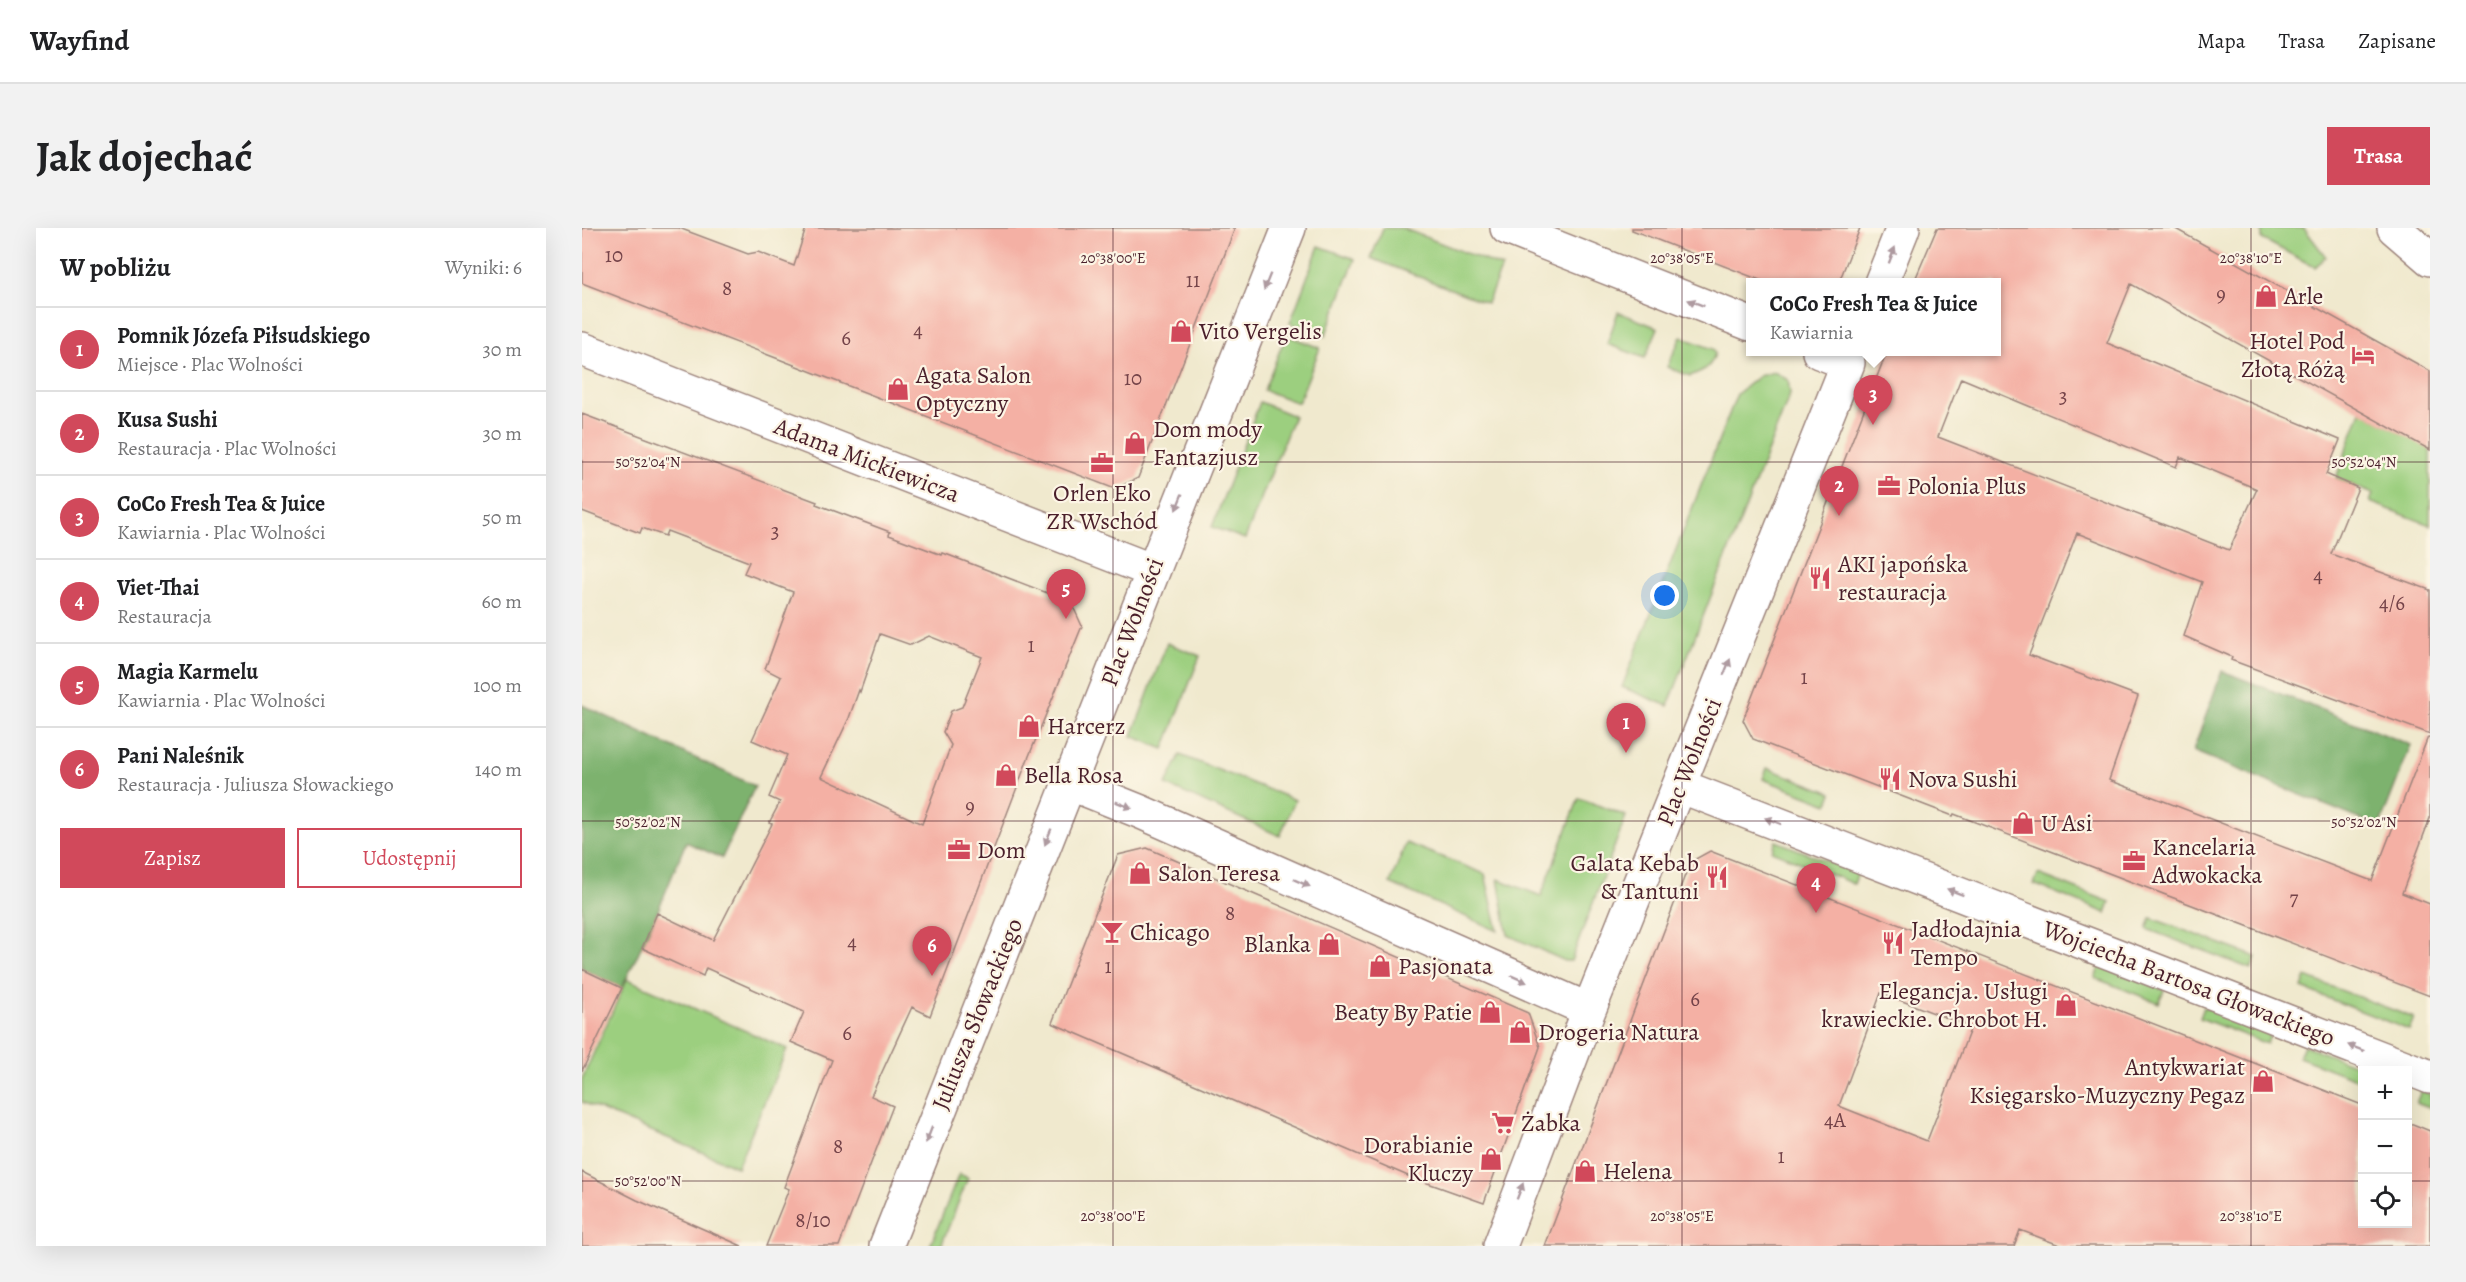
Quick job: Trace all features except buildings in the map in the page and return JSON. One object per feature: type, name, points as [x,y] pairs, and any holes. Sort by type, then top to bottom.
[{"type":"street","name":"Plac Wolności","points":[[1069,783],[1288,228]]},
{"type":"street","points":[[1507,228],[1746,322]]},
{"type":"street","points":[[1883,278],[1902,228]]},
{"type":"street","points":[[2394,228],[2430,260]]},
{"type":"street","name":"Adama Mickiewicza","points":[[582,350],[1153,572]]},
{"type":"street","name":"Plac Wolności","points":[[1500,1246],[1589,1011],[1680,786],[1840,356]]},
{"type":"street","points":[[1069,783],[1141,812],[1589,1011]]},
{"type":"street","name":"Juliusza Słowackiego","points":[[885,1246],[1069,783]]},
{"type":"street","name":"Wojciecha Bartosa Głowackiego","points":[[1680,786],[2430,1077]]},
{"type":"green space","points":[[1383,228],[1402,228],[1502,267],[1487,303],[1371,258]]},
{"type":"green space","points":[[2262,228],[2304,228],[2326,257],[2315,267],[2262,239]]},
{"type":"green space","points":[[1319,246],[1355,259],[1325,336],[1290,323]]},
{"type":"green space","points":[[1618,312],[1658,328],[1645,358],[1607,344]]},
{"type":"green space","points":[[1286,335],[1320,348],[1298,403],[1264,390]]},
{"type":"green space","points":[[1681,337],[1713,349],[1715,353],[1712,362],[1706,368],[1690,376],[1667,367]]},
{"type":"green space","points":[[1774,372],[1788,380],[1790,394],[1668,706],[1622,687],[1737,394],[1759,376]]},
{"type":"green space","points":[[1260,402],[1294,416],[1245,539],[1212,527]]},
{"type":"green space","points":[[2361,411],[2430,449],[2430,525],[2370,502],[2373,494],[2336,478]]},
{"type":"green space","points":[[1167,643],[1200,656],[1164,749],[1132,736]]},
{"type":"green space","points":[[2222,671],[2411,745],[2379,827],[2193,751]]},
{"type":"green space","points":[[582,705],[755,786],[722,858],[686,842],[657,913],[622,988],[582,969]]},
{"type":"green space","points":[[1180,755],[1295,800],[1280,836],[1166,785]]},
{"type":"green space","points":[[1767,768],[1832,793],[1828,804],[1763,779]]},
{"type":"green space","points":[[1579,798],[1626,816],[1571,961],[1565,961],[1508,935],[1498,879],[1541,896]]},
{"type":"green space","points":[[1776,841],[1858,873],[1854,884],[1772,851]]},
{"type":"green space","points":[[1406,843],[1485,874],[1498,931],[1390,883]]},
{"type":"green space","points":[[2038,874],[2110,902],[2106,913],[2034,884]]},
{"type":"green space","points":[[2151,918],[2256,957],[2251,969],[2147,929]]},
{"type":"green space","points":[[2100,965],[2164,990],[2159,1003],[2095,978]]},
{"type":"green space","points":[[2306,977],[2414,1018],[2409,1030],[2302,988]]},
{"type":"green space","points":[[627,979],[787,1049],[737,1167],[582,1102],[582,1079]]},
{"type":"green space","points":[[2204,1007],[2271,1032],[2267,1044],[2200,1018]]},
{"type":"green space","points":[[2304,1045],[2358,1066],[2358,1080],[2299,1057]]},
{"type":"green space","points":[[2421,1091],[2430,1094],[2430,1108],[2416,1103]]},
{"type":"green space","points":[[959,1174],[968,1178],[941,1246],[930,1246]]},
{"type":"place","name":"Arle","points":[[2266,296]]},
{"type":"place","name":"Vito Vergelis","points":[[1181,331]]},
{"type":"place","name":"Hotel Pod Złotą Różą","points":[[2363,355]]},
{"type":"place","name":"Agata Salon Optyczny","points":[[898,389]]},
{"type":"place","name":"CoCo Fresh Tea & Juice","points":[[1873,425]]},
{"type":"place","name":"Dom mody Fantazjusz","points":[[1135,443]]},
{"type":"place","name":"Orlen Eko ZR Wschód","points":[[1102,463]]},
{"type":"place","name":"Polonia Plus","points":[[1889,486]]},
{"type":"place","name":"Kusa Sushi","points":[[1839,516]]},
{"type":"place","name":"AKI japońska restauracja","points":[[1820,578]]},
{"type":"place","name":"Magia Karmelu","points":[[1066,619]]},
{"type":"place","name":"Harcerz","points":[[1029,726]]},
{"type":"place","name":"Pomnik Józefa Piłsudskiego","points":[[1626,753]]},
{"type":"place","name":"Bella Rosa","points":[[1006,775]]},
{"type":"place","name":"Nova Sushi","points":[[1890,779]]},
{"type":"place","name":"U Asi","points":[[2023,823]]},
{"type":"place","name":"Dom","points":[[959,850]]},
{"type":"place","name":"Kancelaria Adwokacka","points":[[2134,861]]},
{"type":"place","name":"Salon Teresa","points":[[1140,873]]},
{"type":"place","name":"Galata Kebab & Tantuni","points":[[1717,877]]},
{"type":"place","name":"Viet-Thai","points":[[1816,913]]},
{"type":"place","name":"Chicago","points":[[1112,932]]},
{"type":"place","name":"Jadłodajnia Tempo","points":[[1893,943]]},
{"type":"place","name":"Blanka","points":[[1329,944]]},
{"type":"place","name":"Pasjonata","points":[[1380,966]]},
{"type":"place","name":"Pani Naleśnik","points":[[932,976]]},
{"type":"place","name":"Elegancja. Usługi krawieckie. Chrobot H.","points":[[2066,1005]]},
{"type":"place","name":"Beaty By Patie","points":[[1490,1012]]},
{"type":"place","name":"Drogeria Natura","points":[[1520,1032]]},
{"type":"place","name":"Antykwariat Księgarsko-Muzyczny Pegaz","points":[[2263,1081]]},
{"type":"place","name":"Żabka","points":[[1503,1123]]},
{"type":"place","name":"Dorabianie Kluczy","points":[[1491,1159]]},
{"type":"place","name":"Helena","points":[[1585,1171]]}]
